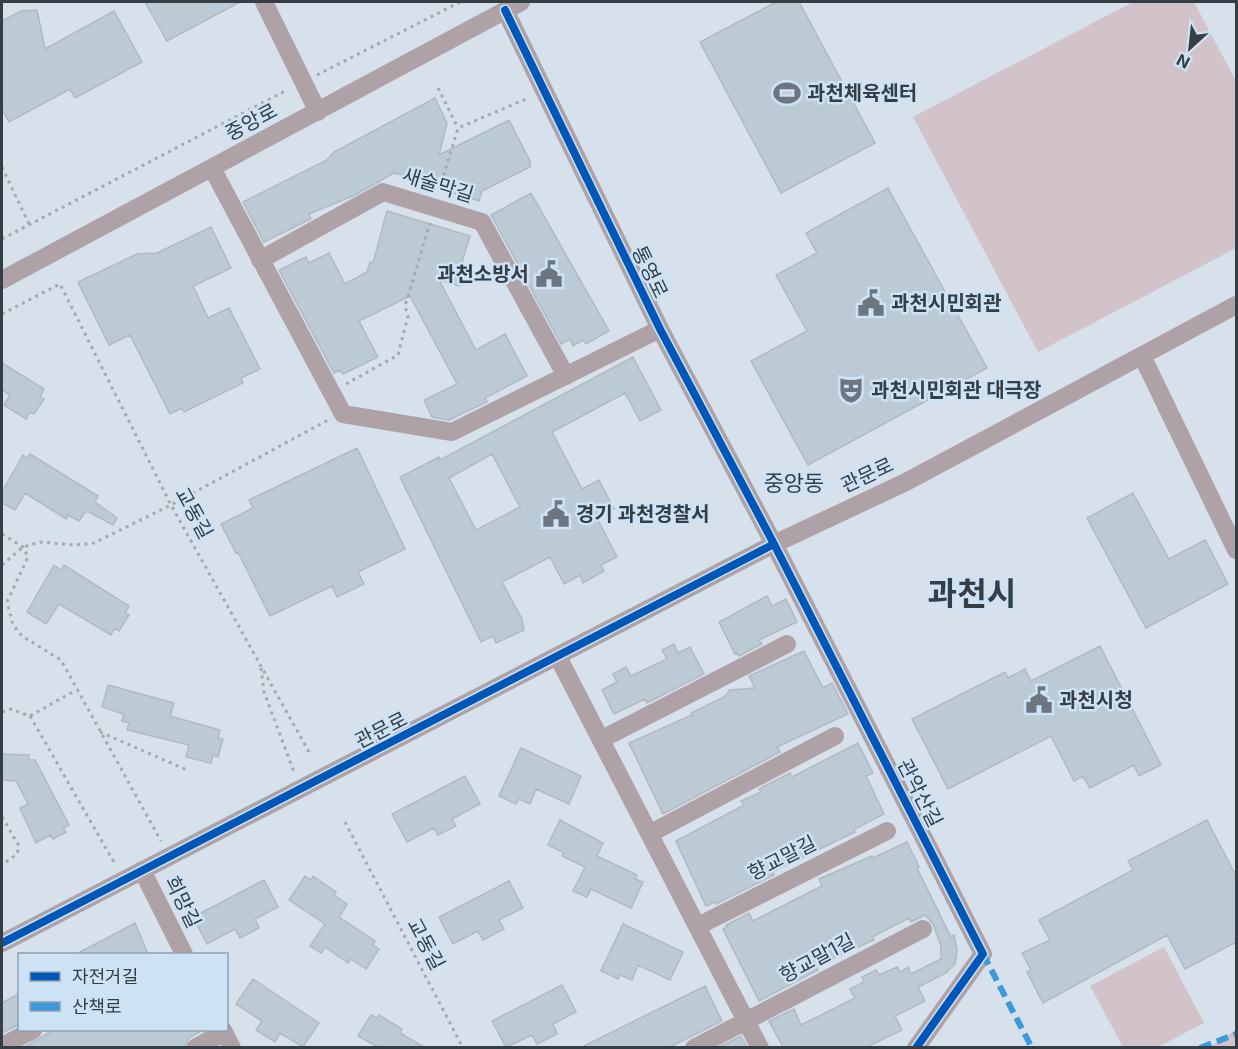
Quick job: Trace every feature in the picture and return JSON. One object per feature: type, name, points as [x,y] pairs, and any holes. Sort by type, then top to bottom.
[{"type":"street","points":[[264,2],[318,112]]},
{"type":"street","name":"중앙로","points":[[2,280],[318,112],[512,5]]},
{"type":"street","name":"통영로","points":[[512,5],[660,329],[774,544]]},
{"type":"street","points":[[212,168],[343,414],[452,432],[660,329]]},
{"type":"street","name":"새술막길","points":[[260,260],[383,192],[482,222],[566,376]]},
{"type":"street","name":"관문로","points":[[2,943],[774,544],[906,482],[1236,305]]},
{"type":"street","points":[[1142,356],[1236,550]]},
{"type":"street","name":"관악산길","points":[[774,544],[983,954],[916,1047]]},
{"type":"street","points":[[602,739],[786,644]]},
{"type":"street","points":[[558,657],[760,1047]]},
{"type":"street","points":[[651,833],[835,736]]},
{"type":"street","name":"향교말길","points":[[698,926],[887,831]]},
{"type":"street","name":"희망길","points":[[142,870],[181,953]]},
{"type":"street","name":"향교말1길","points":[[694,1047],[922,928]]},
{"type":"street","points":[[2,1046],[29,1031]]},
{"type":"street","points":[[195,1047],[226,1036]]},
{"type":"path","points":[[2,239],[460,2]]},
{"type":"path","points":[[330,392],[398,356],[408,316],[405,306],[458,128],[438,88]]},
{"type":"path","points":[[458,128],[526,99]]},
{"type":"path","points":[[449,110],[454,108]]},
{"type":"path","points":[[2,167],[29,224]]},
{"type":"path","points":[[2,564],[24,547],[40,542],[75,545],[94,543],[343,414]]},
{"type":"path","points":[[2,534],[24,547],[27,562],[10,592],[8,613],[13,625],[22,636],[61,660],[160,841]]},
{"type":"path","points":[[261,666],[264,692],[295,772]]},
{"type":"path","points":[[30,716],[76,690]]},
{"type":"path","points":[[2,712],[11,710],[30,716],[115,864]]},
{"type":"path","points":[[100,732],[187,770]]},
{"type":"path","points":[[2,817],[19,846],[17,854],[2,865]]},
{"type":"shaded area","points":[[1133,2],[1194,2],[1236,81],[1236,248],[1038,352],[913,117]]},
{"type":"shaded area","points":[[1164,947],[1204,1023],[1158,1047],[1123,1047],[1090,986]]},
{"type":"shaded area","points":[[1236,1030],[1236,1047],[1210,1047]]},
{"type":"building","points":[[145,2],[240,2],[167,41]]},
{"type":"building","name":"과천체육센터","points":[[776,2],[799,2],[875,143],[781,193],[700,42]]},
{"type":"building","points":[[37,10],[45,49],[114,11],[142,62],[75,98],[70,89],[9,122],[2,109],[2,21],[21,11]]},
{"type":"building","points":[[435,98],[447,123],[439,155],[509,120],[530,161],[530,167],[482,191],[479,201],[444,190],[445,186],[394,173],[355,195],[309,214],[311,219],[264,242],[243,202],[327,160],[334,152]]},
{"type":"building","name":"과천시민회관","points":[[888,188],[987,368],[808,465],[751,361],[807,331],[776,275],[817,253],[806,233]]},
{"type":"building","name":"과천소방서","points":[[531,193],[609,331],[586,344],[583,340],[573,346],[570,339],[561,344],[491,215]]},
{"type":"building","points":[[387,211],[470,236],[459,272],[464,273],[460,286],[439,280],[476,350],[505,334],[527,376],[485,398],[487,402],[449,420],[432,417],[424,400],[457,384],[410,296],[359,321],[378,357],[343,374],[340,370],[334,373],[279,270],[306,257],[309,263],[329,253],[345,284],[367,272],[370,262],[373,263]]},
{"type":"building","points":[[211,227],[231,268],[193,286],[208,318],[229,308],[260,369],[241,378],[243,383],[184,412],[182,408],[170,414],[130,335],[109,345],[78,282],[137,254],[157,253]]},
{"type":"building","points":[[633,357],[661,410],[640,421],[625,393],[552,432],[582,489],[599,480],[614,509],[597,518],[617,557],[601,565],[604,571],[583,583],[580,575],[564,584],[550,557],[502,582],[522,619],[524,630],[496,643],[493,636],[481,642],[400,477],[439,457],[440,460]],"holes":[[[492,454],[520,507],[476,530],[449,478]]]},
{"type":"building","points":[[2,363],[44,389],[40,397],[44,399],[34,414],[30,412],[26,419],[4,405],[10,395],[2,390]]},
{"type":"building","points":[[357,448],[405,549],[358,572],[364,584],[337,597],[332,586],[270,616],[238,552],[236,553],[221,524],[253,508],[249,500]]},
{"type":"building","points":[[30,454],[98,496],[95,502],[117,518],[113,525],[89,512],[85,512],[79,521],[68,515],[66,519],[25,493],[15,510],[2,503],[2,492],[23,455],[27,458]]},
{"type":"building","points":[[1133,493],[1169,559],[1205,540],[1228,584],[1146,628],[1087,518]]},
{"type":"building","points":[[54,565],[61,570],[64,565],[129,606],[125,613],[129,615],[119,631],[115,628],[111,635],[59,604],[46,624],[27,612]]},
{"type":"building","points":[[767,596],[772,606],[786,599],[797,622],[759,640],[762,644],[739,656],[735,654],[719,622]]},
{"type":"building","points":[[674,644],[678,653],[690,647],[704,674],[647,703],[645,699],[614,714],[602,690],[617,682],[613,674],[626,667],[631,676],[667,659],[662,650]]},
{"type":"building","name":"과천시청","points":[[1100,646],[1161,765],[1139,776],[1134,765],[1090,788],[1083,776],[1074,781],[1051,736],[948,789],[912,719],[1005,672],[1008,678],[1025,669],[1031,681]]},
{"type":"building","points":[[804,651],[823,688],[832,683],[848,714],[777,747],[780,752],[663,814],[629,743],[692,715],[691,713],[724,697],[730,690],[755,688],[749,676]]},
{"type":"building","points":[[108,685],[174,703],[170,716],[220,730],[218,738],[223,739],[218,757],[213,755],[211,763],[186,757],[189,745],[127,730],[129,723],[122,721],[124,714],[102,707]]},
{"type":"building","points":[[858,743],[873,773],[866,776],[884,814],[853,830],[855,832],[772,872],[774,875],[716,904],[715,902],[706,906],[676,841],[744,805],[741,801],[761,792],[759,789],[790,773],[792,777]]},
{"type":"building","points":[[521,748],[581,776],[569,804],[536,789],[530,804],[519,799],[516,804],[499,796]]},
{"type":"building","points":[[2,754],[29,755],[29,760],[35,760],[69,825],[63,828],[66,832],[53,839],[50,835],[36,843],[20,808],[28,804],[16,781],[2,780]]},
{"type":"building","points":[[465,776],[480,804],[452,819],[456,826],[438,835],[434,828],[407,842],[392,814]]},
{"type":"building","points":[[560,820],[603,843],[597,856],[637,875],[635,879],[643,882],[631,908],[591,889],[587,897],[573,891],[585,867],[562,856],[564,853],[548,845]]},
{"type":"building","points":[[1207,820],[1236,876],[1236,942],[1185,969],[1167,935],[1043,1003],[1027,972],[1031,970],[1022,953],[1050,940],[1039,920],[1133,870],[1128,861]]},
{"type":"building","points":[[907,842],[919,867],[917,868],[951,937],[954,935],[957,950],[955,964],[946,973],[918,987],[925,1001],[895,1016],[902,1030],[867,1047],[783,1047],[769,1021],[794,1009],[801,1025],[855,998],[850,989],[864,982],[862,977],[876,970],[879,975],[897,967],[900,972],[908,967],[911,974],[941,959],[941,946],[933,924],[925,915],[911,922],[909,918],[872,937],[874,940],[816,966],[818,970],[759,1001],[723,929],[727,927],[726,925],[749,913],[753,921],[822,886],[819,879]]},
{"type":"building","points":[[305,876],[311,880],[313,876],[336,892],[334,895],[347,904],[339,917],[375,941],[373,945],[379,949],[366,969],[351,959],[348,963],[325,947],[321,953],[310,946],[325,924],[289,900]]},
{"type":"building","points":[[264,880],[278,907],[255,919],[259,928],[240,938],[235,929],[207,944],[193,917]]},
{"type":"building","points":[[509,881],[523,908],[499,920],[504,929],[483,940],[478,931],[453,944],[439,917]]},
{"type":"building","points":[[135,923],[148,953],[78,953]]},
{"type":"building","points":[[623,924],[683,952],[670,980],[638,965],[632,980],[620,975],[618,979],[601,971]]},
{"type":"building","points":[[253,979],[319,1023],[303,1047],[280,1033],[275,1042],[256,1030],[262,1021],[236,1004]]},
{"type":"building","points":[[562,985],[576,1012],[553,1024],[557,1034],[537,1044],[532,1035],[506,1047],[492,1021]]},
{"type":"building","points":[[705,986],[722,1021],[670,1047],[582,1047]]},
{"type":"building","points":[[18,994],[18,1025],[2,1033],[2,1003]]},
{"type":"building","points":[[371,1015],[377,1018],[379,1015],[402,1029],[400,1033],[424,1047],[378,1047],[358,1036]]},
{"type":"building","points":[[52,1031],[201,1031],[189,1038],[184,1047],[24,1047]]},
{"type":"building","points":[[741,1036],[747,1047],[719,1047]]},
{"type":"marked path","points":[[983,954],[1032,1048]]},
{"type":"marked path","points":[[1200,1048],[1236,1034]]},
{"type":"cycle path","points":[[505,10],[660,329],[774,544],[983,954],[916,1048]]},
{"type":"cycle path","points":[[2,943],[774,544]]},
{"type":"place","name":"과천체육센터","points":[[787,93]]},
{"type":"place","name":"과천소방서","points":[[549,274]]},
{"type":"place","name":"과천시민회관","points":[[871,303]]},
{"type":"place","name":"과천시민회관 대극장","points":[[851,390]]},
{"type":"place","name":"경기 과천경찰서","points":[[556,514]]},
{"type":"place","name":"과천시청","points":[[1039,700]]},
{"type":"district","name":"중앙동","points":[[794,483]]},
{"type":"district","name":"과천시","points":[[972,594]]}]
